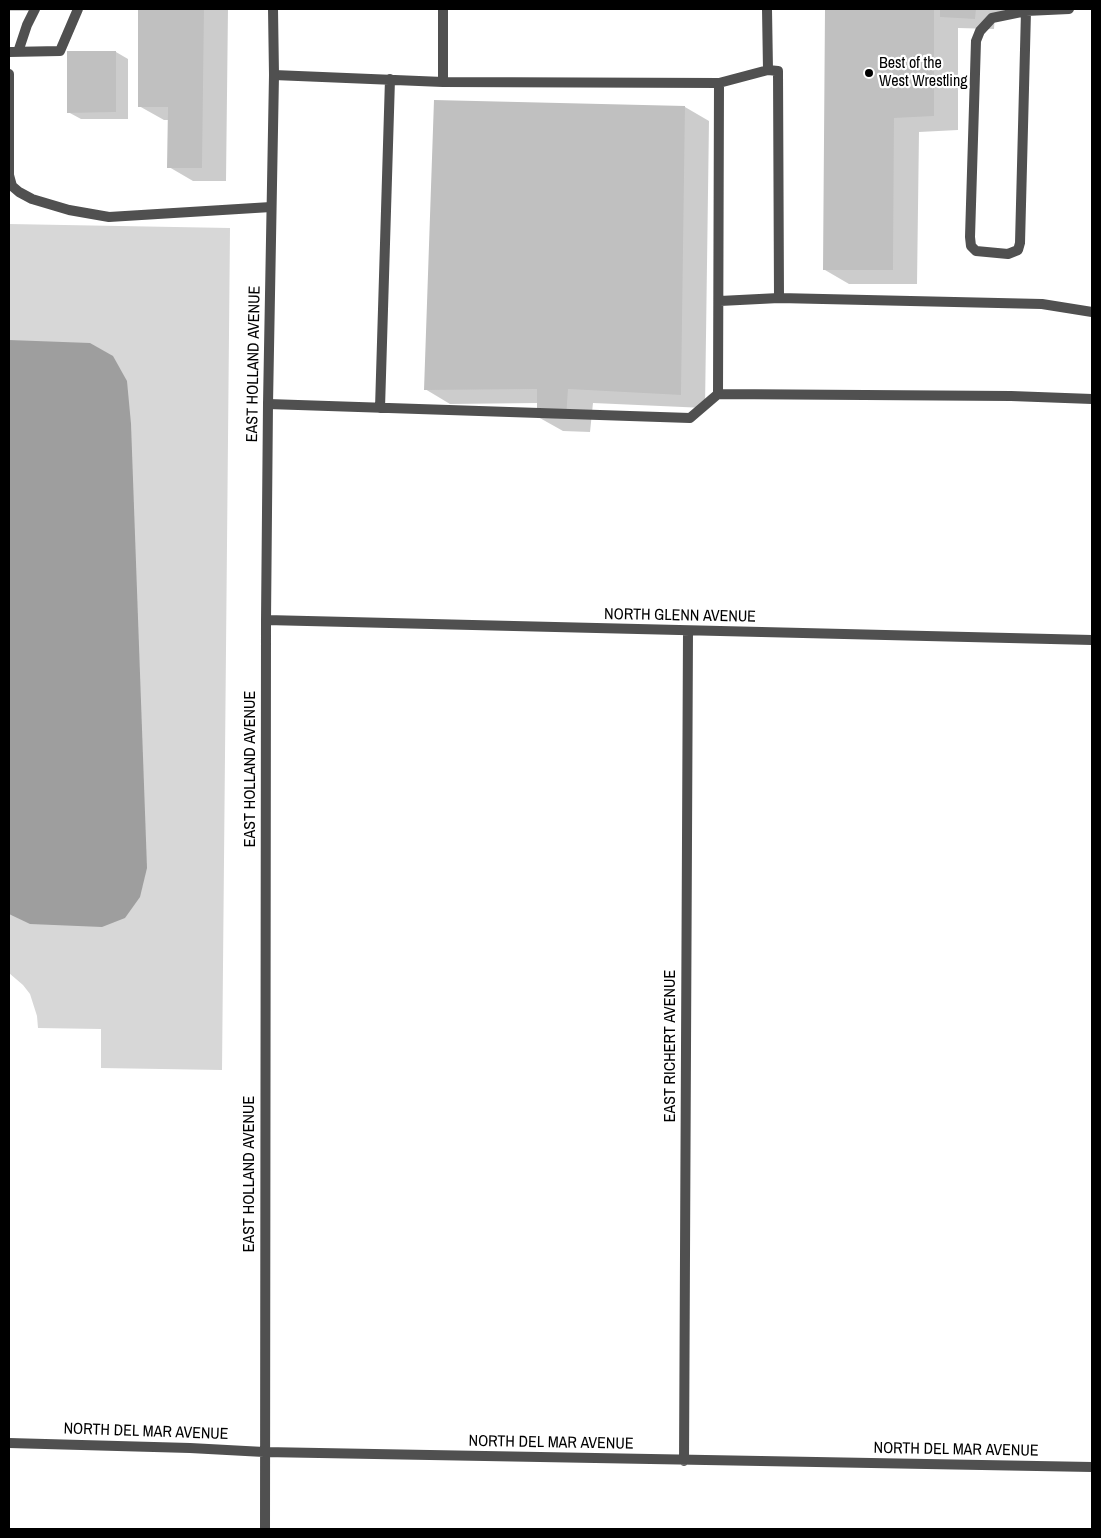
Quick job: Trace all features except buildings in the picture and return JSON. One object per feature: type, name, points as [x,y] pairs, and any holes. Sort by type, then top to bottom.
[{"type":"street","points":[[35,9],[13,52],[60,50],[78,9]]},
{"type":"street","name":"EAST HOLLAND AVENUE","points":[[265,1529],[266,620],[274,75],[273,9]]},
{"type":"street","points":[[443,9],[443,82]]},
{"type":"street","points":[[767,9],[768,70]]},
{"type":"street","points":[[1026,10],[1020,242],[1018,250],[1008,254],[976,251],[971,246],[970,237],[976,41],[980,31],[992,18],[1026,10],[1069,9]]},
{"type":"street","points":[[274,75],[443,82],[719,83],[768,70],[778,70],[779,298]]},
{"type":"street","points":[[9,74],[9,175],[12,186],[32,199],[68,210],[109,217],[271,207]]},
{"type":"street","points":[[380,408],[390,79]]},
{"type":"street","points":[[718,394],[720,301],[719,83]]},
{"type":"street","points":[[720,301],[779,298],[1042,304],[1092,312]]},
{"type":"street","points":[[268,404],[690,418],[718,394],[1011,396],[1092,399]]},
{"type":"street","name":"NORTH GLENN AVENUE","points":[[266,620],[1092,640]]},
{"type":"street","name":"EAST RICHERT AVENUE","points":[[684,1461],[688,631]]},
{"type":"street","name":"NORTH DEL MAR AVENUE","points":[[9,1443],[264,1452],[1092,1467]]},
{"type":"shaded area","points":[[9,224],[230,228],[222,1070],[101,1068],[101,1029],[38,1028],[37,1016],[30,994],[9,973]]},
{"type":"shaded area","points":[[9,340],[90,343],[113,356],[127,381],[131,424],[147,868],[140,897],[125,918],[102,927],[30,924],[9,914]]},
{"type":"place","name":"Best of the West Wrestling","points":[[869,73]]}]
